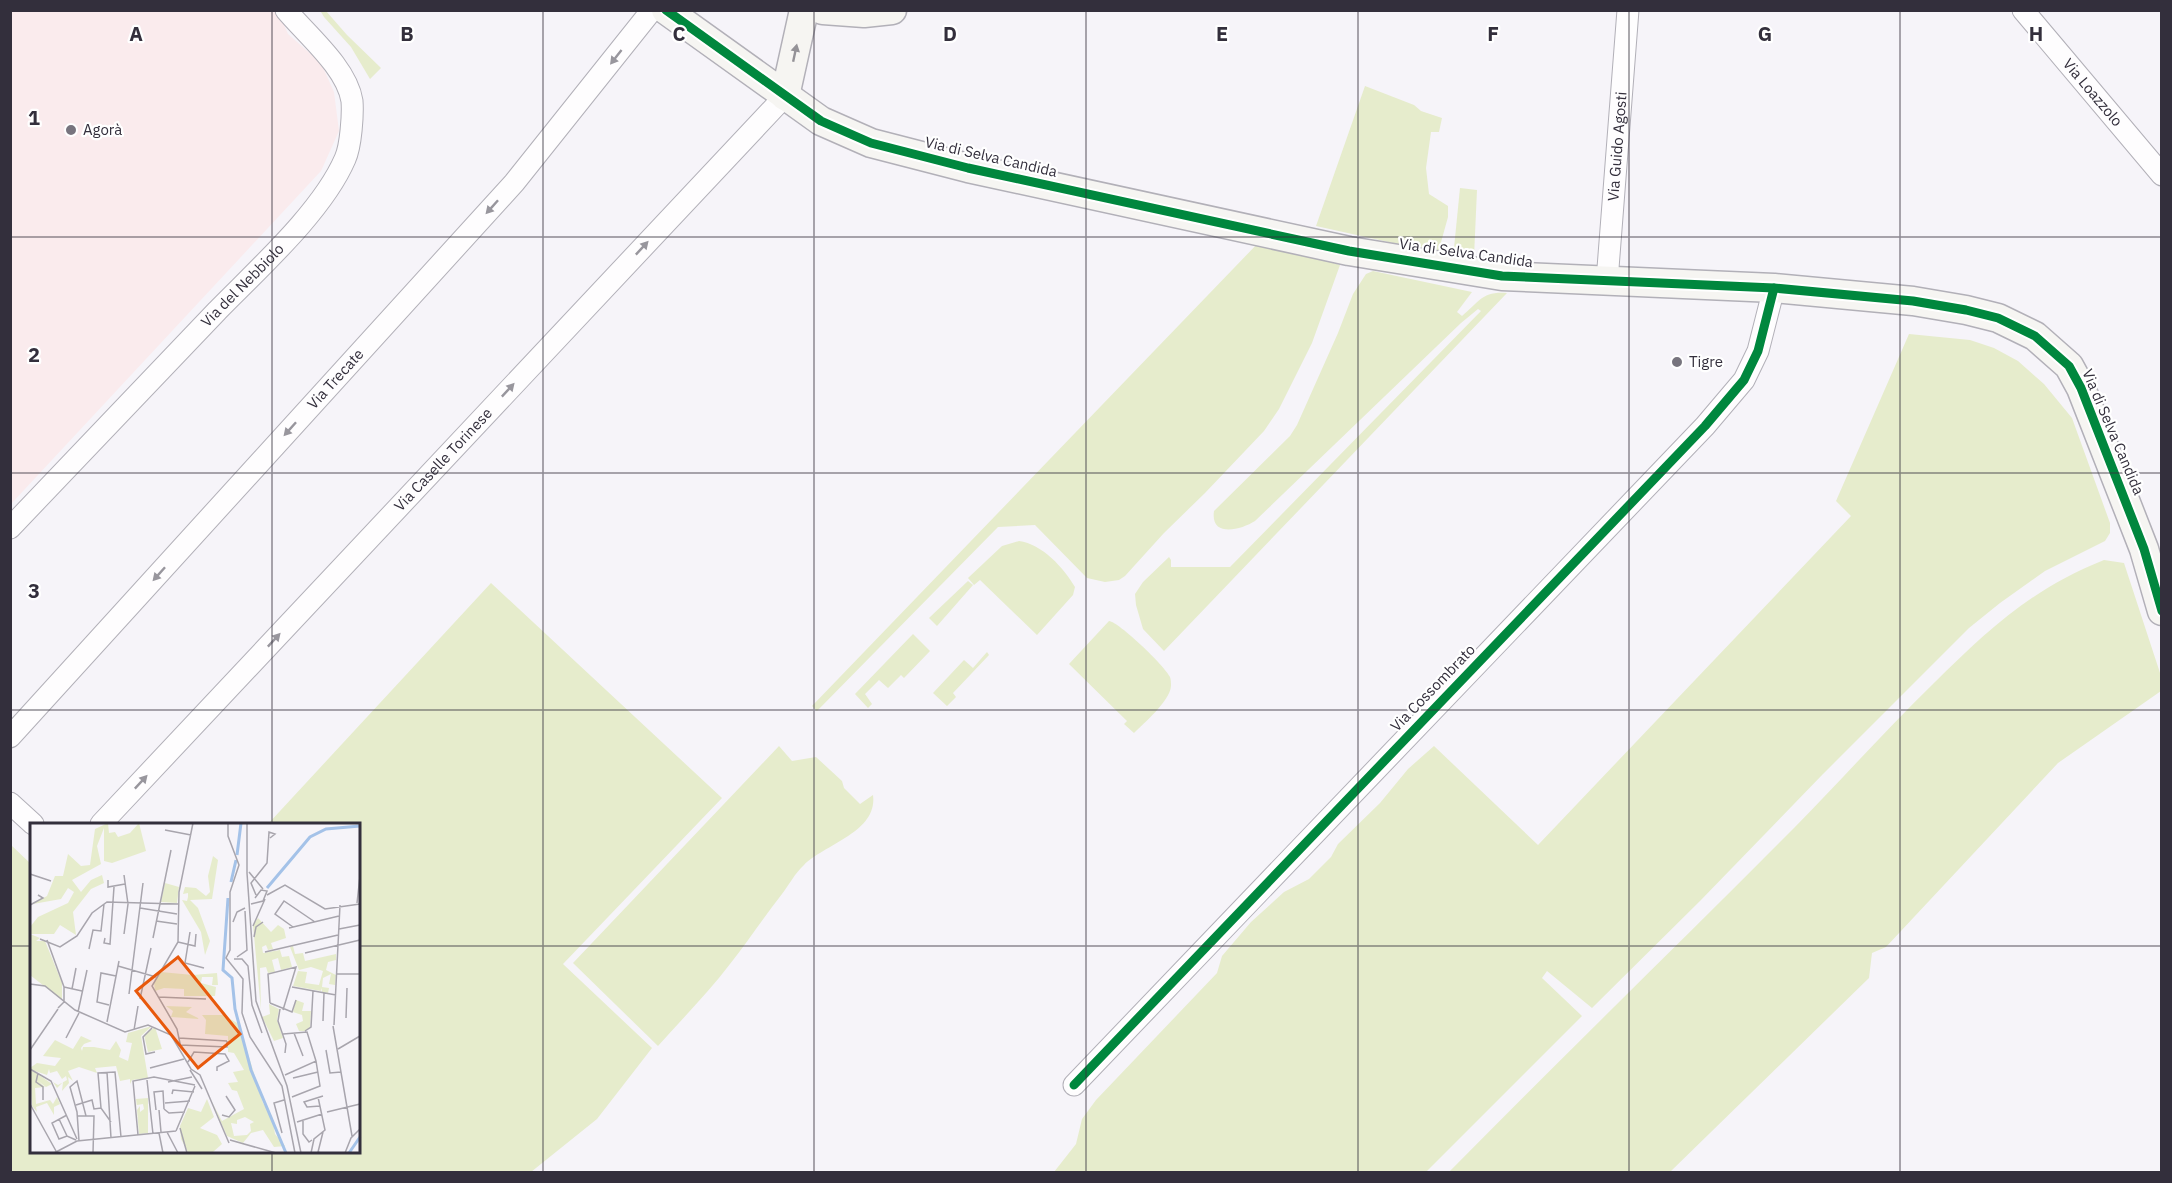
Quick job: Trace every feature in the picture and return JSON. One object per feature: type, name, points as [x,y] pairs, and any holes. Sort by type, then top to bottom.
[{"type":"street","name":"Via del Nebbiolo","points":[[10,528],[290,237],[333,182],[346,157],[351,124],[352,102],[347,82],[285,10]]},
{"type":"street","name":"Via Trecate","points":[[10,737],[514,183],[652,10]]},
{"type":"street","name":"Via di Selva Candida","points":[[666,10],[821,121],[871,143],[968,168],[1349,251],[1502,276],[1774,288],[1913,301],[1998,318],[2035,336],[2069,366],[2153,546],[2162,611]]},
{"type":"street","points":[[785,96],[804,10]]},
{"type":"street","points":[[823,10],[864,13],[892,10]]},
{"type":"street","name":"Via Guido Agosti","points":[[1607,281],[1628,10]]},
{"type":"street","name":"Via Loazzolo","points":[[2023,10],[2162,175]]},
{"type":"street","name":"Via Caselle Torinese","points":[[102,823],[785,96]]},
{"type":"street","name":"Via Cossombrato","points":[[1074,1085],[1705,426],[1744,380],[1758,351],[1774,288]]},
{"type":"street","points":[[10,803],[31,823]]},
{"type":"shaded area","points":[[11,11],[278,11],[288,34],[321,63],[334,92],[339,131],[321,171],[11,504]]},
{"type":"green space","points":[[322,11],[326,11],[381,68],[370,79],[351,47],[324,17]]},
{"type":"green space","points":[[1365,86],[1442,118],[1439,132],[1431,132],[1426,168],[1429,194],[1448,206],[1448,217],[1438,253],[1316,226]]},
{"type":"green space","points":[[1460,188],[1477,190],[1474,257],[1456,256],[1454,248]]},
{"type":"green space","points":[[1260,241],[1340,265],[1312,343],[1279,409],[1264,431],[1119,580],[1105,582],[1087,578],[1035,525],[998,527],[817,711],[812,706]]},
{"type":"green space","points":[[1373,271],[1472,292],[1457,312],[1462,316],[1486,296],[1507,293],[1164,651],[1143,629],[1135,594],[1143,582],[1169,557],[1171,567],[1230,567],[1481,311],[1478,309],[1461,323],[1255,521],[1235,529],[1222,528],[1217,525],[1214,520],[1214,511],[1290,436],[1297,425],[1353,294],[1366,274]]},
{"type":"green space","points":[[1909,334],[1970,340],[1994,348],[2018,361],[2044,384],[2072,418],[2110,523],[2110,533],[2105,541],[2045,571],[1969,628],[1592,1008],[1547,971],[1542,978],[1582,1016],[1426,1172],[1054,1172],[1076,1144],[1082,1119],[1096,1100],[1217,973],[1222,956],[1251,922],[1284,892],[1309,879],[1331,857],[1338,844],[1380,803],[1408,769],[1434,746],[1538,845],[1851,516],[1836,501]]},
{"type":"green space","points":[[1019,541],[1036,547],[1052,558],[1075,587],[1073,595],[1037,635],[980,580],[974,585],[968,578],[1002,546]]},
{"type":"green space","points":[[2104,560],[2124,563],[2161,676],[2161,691],[2058,763],[1886,947],[1872,953],[1869,978],[1670,1172],[1449,1172],[1973,646],[2032,598],[2078,571]]},
{"type":"green space","points":[[968,581],[973,585],[937,626],[929,618]]},
{"type":"green space","points":[[491,583],[722,798],[563,964],[652,1048],[597,1119],[531,1172],[11,1172],[11,845],[30,863],[30,1153],[360,1153],[360,823],[269,823]]},
{"type":"green space","points":[[1109,621],[1141,645],[1171,679],[1170,692],[1166,698],[1134,733],[1124,724],[1127,721],[1069,664]]},
{"type":"green space","points":[[913,634],[930,651],[904,678],[901,675],[888,688],[879,680],[865,694],[872,704],[868,708],[855,694]]},
{"type":"green space","points":[[987,652],[989,655],[953,693],[956,697],[947,706],[933,693],[964,660],[973,668]]},
{"type":"green space","points":[[779,746],[792,761],[816,757],[842,781],[844,788],[860,804],[873,795],[872,808],[867,819],[859,828],[813,857],[801,868],[722,975],[658,1046],[573,963]]},
{"type":"cycle path","points":[[666,10],[821,121],[871,143],[968,168],[1349,251],[1502,276],[1774,288],[1913,301],[1998,318],[2035,336],[2069,366],[2081,388],[2144,549],[2162,611]]},
{"type":"cycle path","points":[[1074,1085],[1705,426],[1744,380],[1758,351],[1774,288]]},
{"type":"place","name":"Agorà","points":[[71,130]]},
{"type":"place","name":"Tigre","points":[[1677,362]]}]
